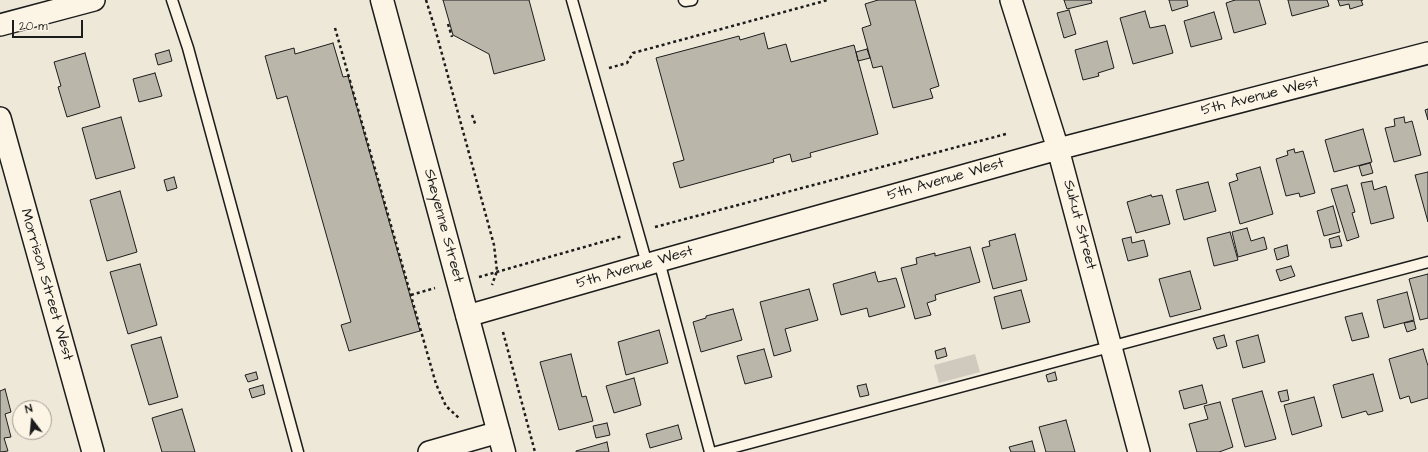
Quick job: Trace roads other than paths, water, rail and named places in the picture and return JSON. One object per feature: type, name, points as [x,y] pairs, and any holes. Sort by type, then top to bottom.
[{"type":"main road","name":"Sheyenne Street","points":[[382,0],[502,442]]},
{"type":"street","points":[[0,25],[94,0]]},
{"type":"street","name":"Sukut Street","points":[[1011,0],[1058,149],[1139,452]]},
{"type":"street","name":"5th Avenue West","points":[[467,316],[653,262],[1058,149],[1428,53]]},
{"type":"street","name":"Morrison Street West","points":[[0,118],[93,452]]},
{"type":"street","points":[[429,452],[502,442]]},
{"type":"lane","points":[[172,0],[188,48],[298,452]]},
{"type":"lane","points":[[572,0],[638,232],[653,262],[710,452]]},
{"type":"lane","points":[[684,0],[692,0]]},
{"type":"lane","points":[[716,452],[1428,262]]}]
